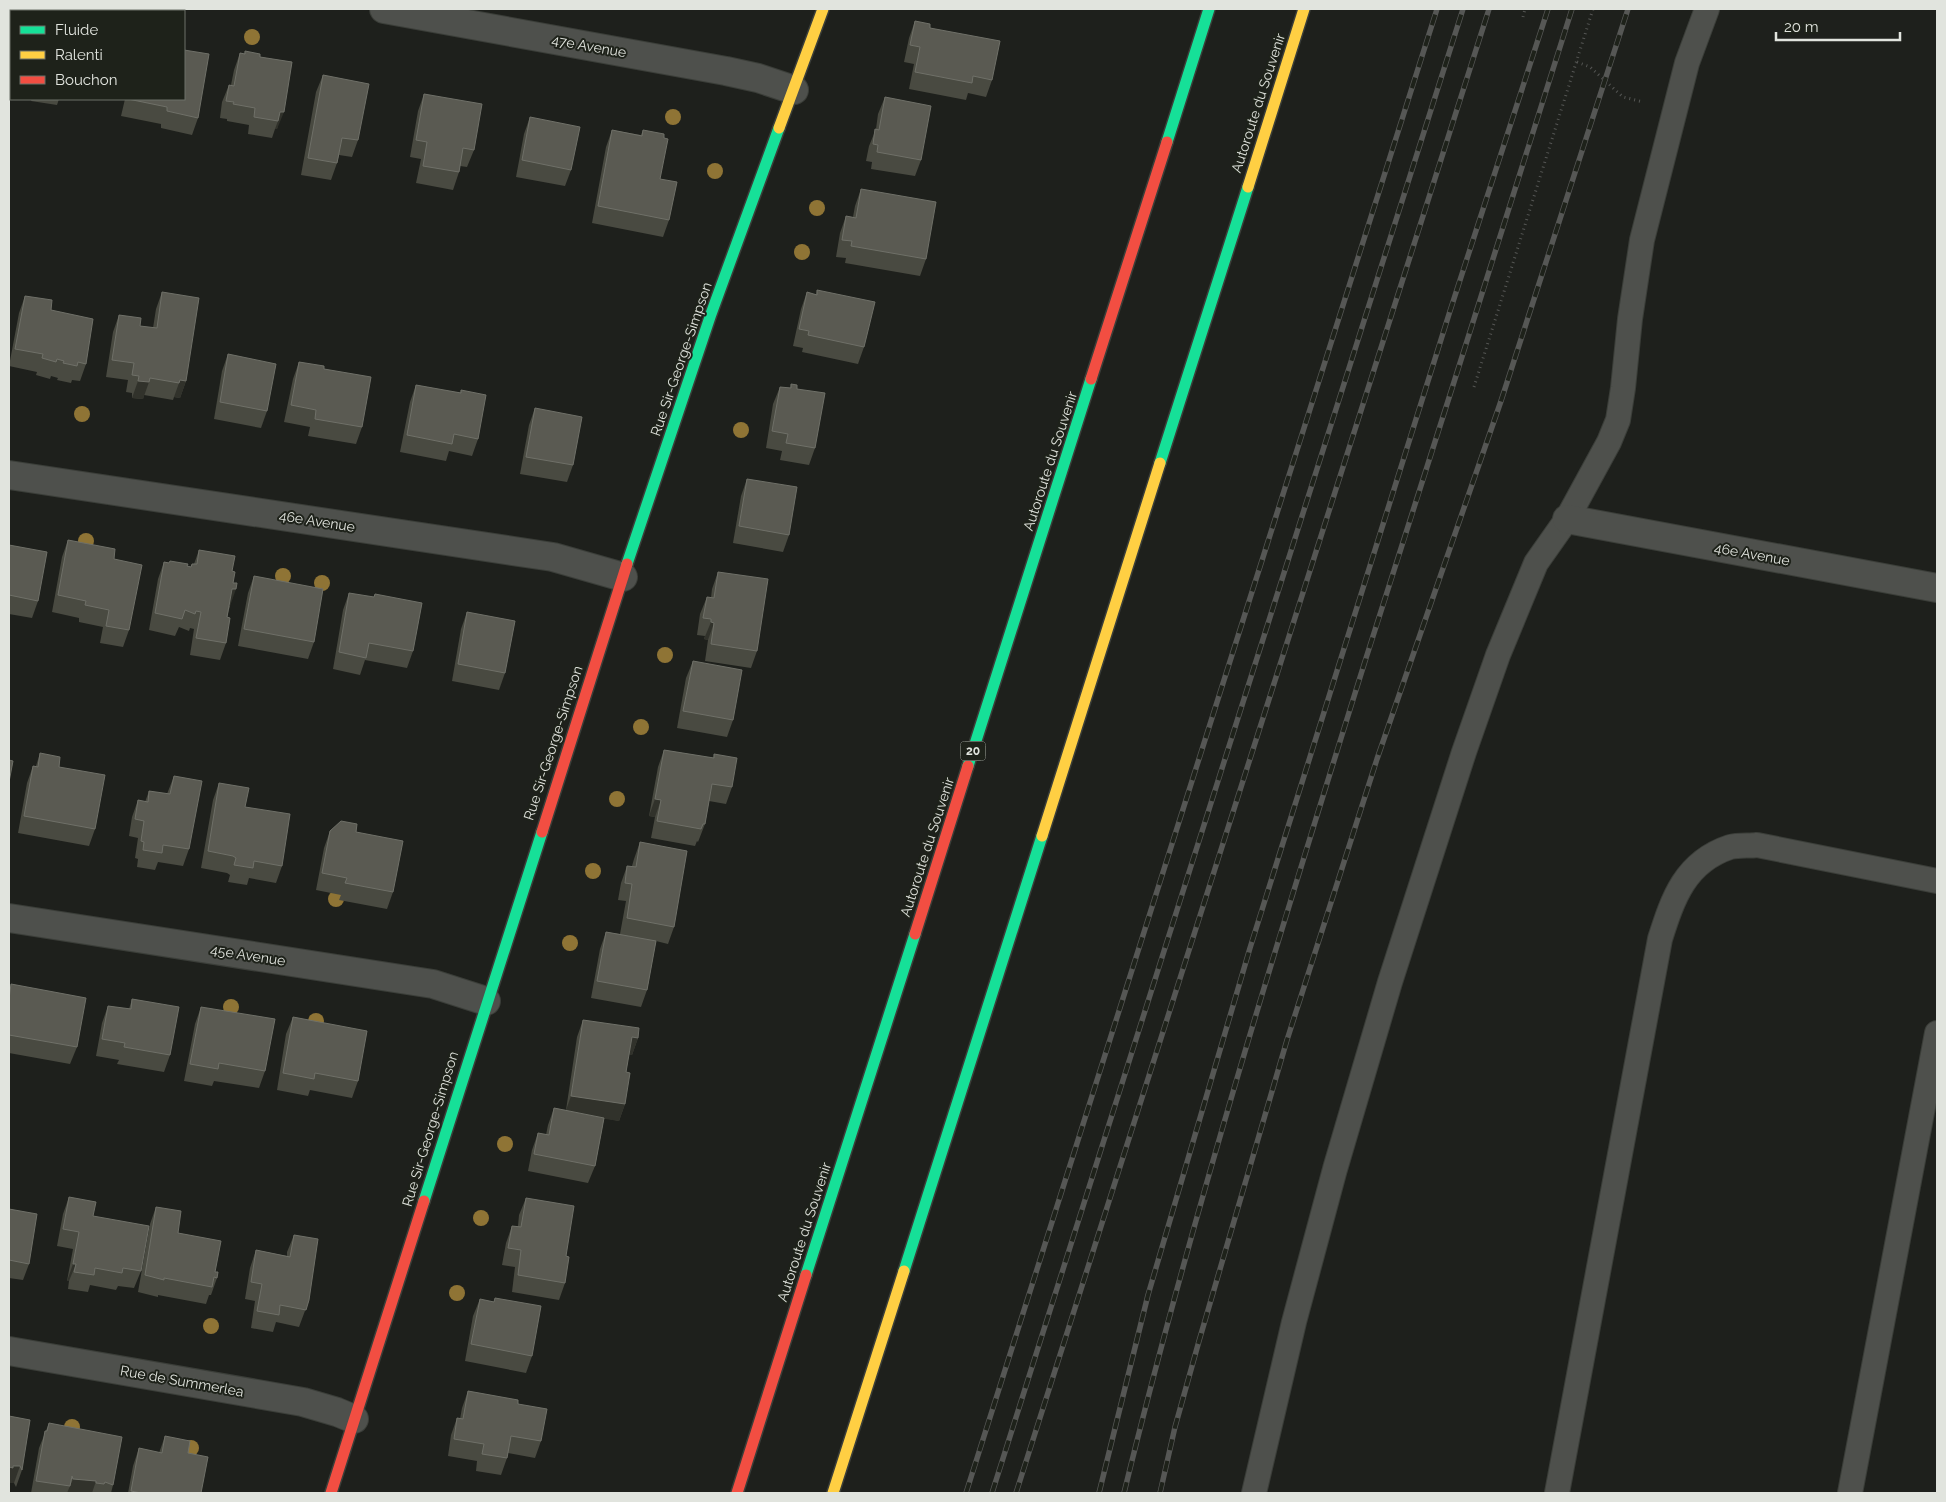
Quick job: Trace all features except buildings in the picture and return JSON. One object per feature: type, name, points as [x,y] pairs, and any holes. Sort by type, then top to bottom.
[{"type":"main road","name":"Rue Sir-George-Simpson","points":[[330,1493],[623,577],[711,314],[823,9]]},
{"type":"main road","name":"Autoroute du Souvenir","points":[[737,1493],[1209,9]]},
{"type":"main road","name":"Autoroute du Souvenir","points":[[833,1493],[1304,9]]},
{"type":"street","name":"47e Avenue","points":[[384,9],[726,71],[758,78],[794,90]]},
{"type":"street","name":"46e Avenue","points":[[9,475],[553,557],[623,577]]},
{"type":"street","name":"46e Avenue","points":[[1567,519],[1937,588]]},
{"type":"street","name":"45e Avenue","points":[[9,918],[433,984],[486,1001]]},
{"type":"street","name":"Rue de Summerlea","points":[[9,1351],[303,1402],[354,1419]]},
{"type":"lane","points":[[1254,1493],[1294,1322],[1335,1169],[1390,982],[1464,752],[1498,655],[1536,563],[1567,519],[1609,442],[1618,420],[1624,388],[1630,319],[1642,240],[1688,63],[1707,9]]},
{"type":"lane","points":[[1558,1493],[1660,939],[1672,902],[1688,874],[1707,858],[1731,847],[1757,845],[1937,881]]},
{"type":"lane","points":[[1850,1493],[1937,1033]]},
{"type":"path","points":[[1522,17],[1525,9]]},
{"type":"path","points":[[1474,387],[1593,9]]},
{"type":"path","points":[[1577,62],[1590,67],[1623,97],[1645,103]]},
{"type":"railway","points":[[966,1493],[1437,9]]},
{"type":"railway","points":[[992,1493],[1463,9]]},
{"type":"railway","points":[[1016,1493],[1489,9]]},
{"type":"railway","points":[[1099,1493],[1148,1295],[1250,948],[1450,311],[1548,9]]},
{"type":"railway","points":[[1124,1493],[1208,1177],[1270,968],[1572,9]]},
{"type":"railway","points":[[1160,1493],[1175,1427],[1199,1341],[1287,1040],[1377,759],[1501,401],[1628,9]]},
{"type":"traffic: fast","points":[[1167,142],[1209,9]]},
{"type":"traffic: fast","points":[[627,564],[711,314],[779,128]]},
{"type":"traffic: fast","points":[[1160,463],[1248,187]]},
{"type":"traffic: fast","points":[[968,766],[1091,379]]},
{"type":"traffic: fast","points":[[424,1201],[542,832]]},
{"type":"traffic: fast","points":[[904,1271],[1042,836]]},
{"type":"traffic: fast","points":[[806,1275],[915,934]]},
{"type":"traffic: slow","points":[[779,128],[823,9]]},
{"type":"traffic: slow","points":[[1248,187],[1304,9]]},
{"type":"traffic: slow","points":[[1042,836],[1160,463]]},
{"type":"traffic: slow","points":[[833,1493],[904,1271]]},
{"type":"traffic: jam","points":[[1091,379],[1167,142]]},
{"type":"traffic: jam","points":[[542,832],[627,564]]},
{"type":"traffic: jam","points":[[915,934],[968,766]]},
{"type":"traffic: jam","points":[[331,1493],[424,1201]]},
{"type":"traffic: jam","points":[[737,1493],[806,1275]]}]
